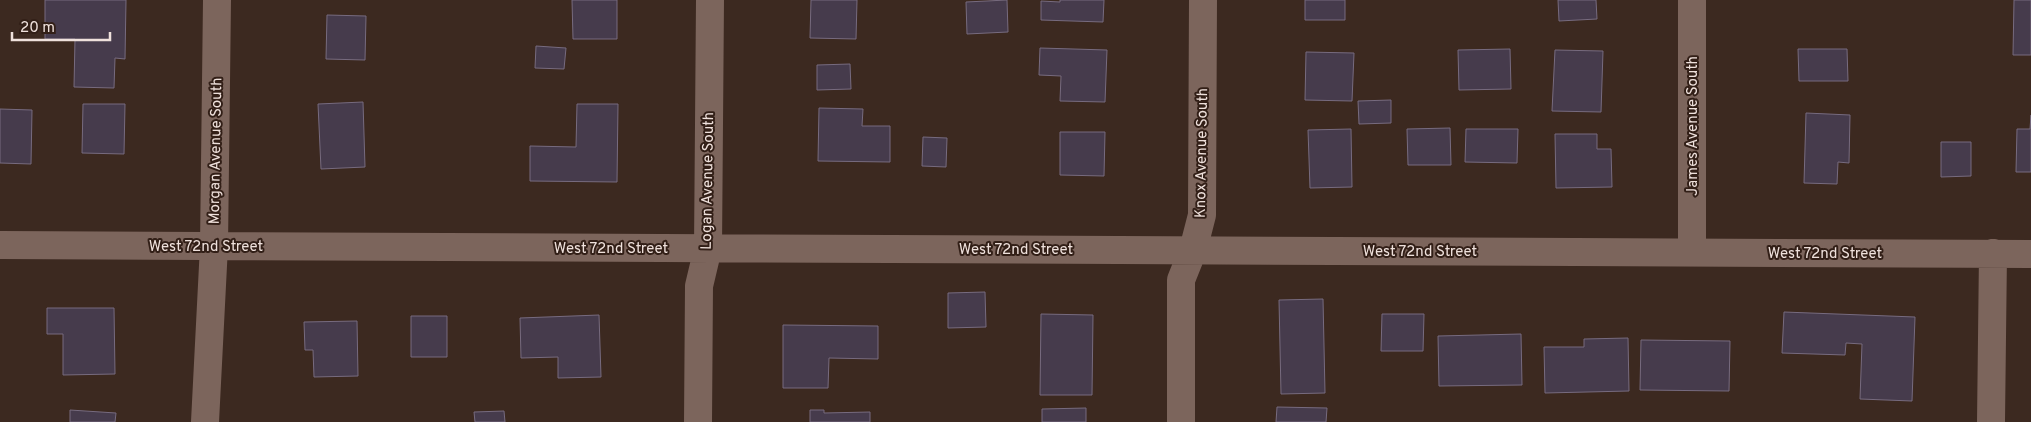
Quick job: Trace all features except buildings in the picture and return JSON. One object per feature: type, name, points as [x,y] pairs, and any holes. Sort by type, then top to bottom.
[{"type":"street","name":"Morgan Avenue South","points":[[205,422],[214,246],[217,0]]},
{"type":"street","name":"Logan Avenue South","points":[[698,422],[699,286],[708,248],[710,0]]},
{"type":"street","name":"Knox Avenue South","points":[[1181,422],[1181,280],[1193,250],[1202,216],[1203,0]]},
{"type":"street","name":"James Avenue South","points":[[1692,0],[1692,252]]},
{"type":"street","name":"West 72nd Street","points":[[0,246],[2031,254]]},
{"type":"street","points":[[1991,422],[1993,254]]}]
